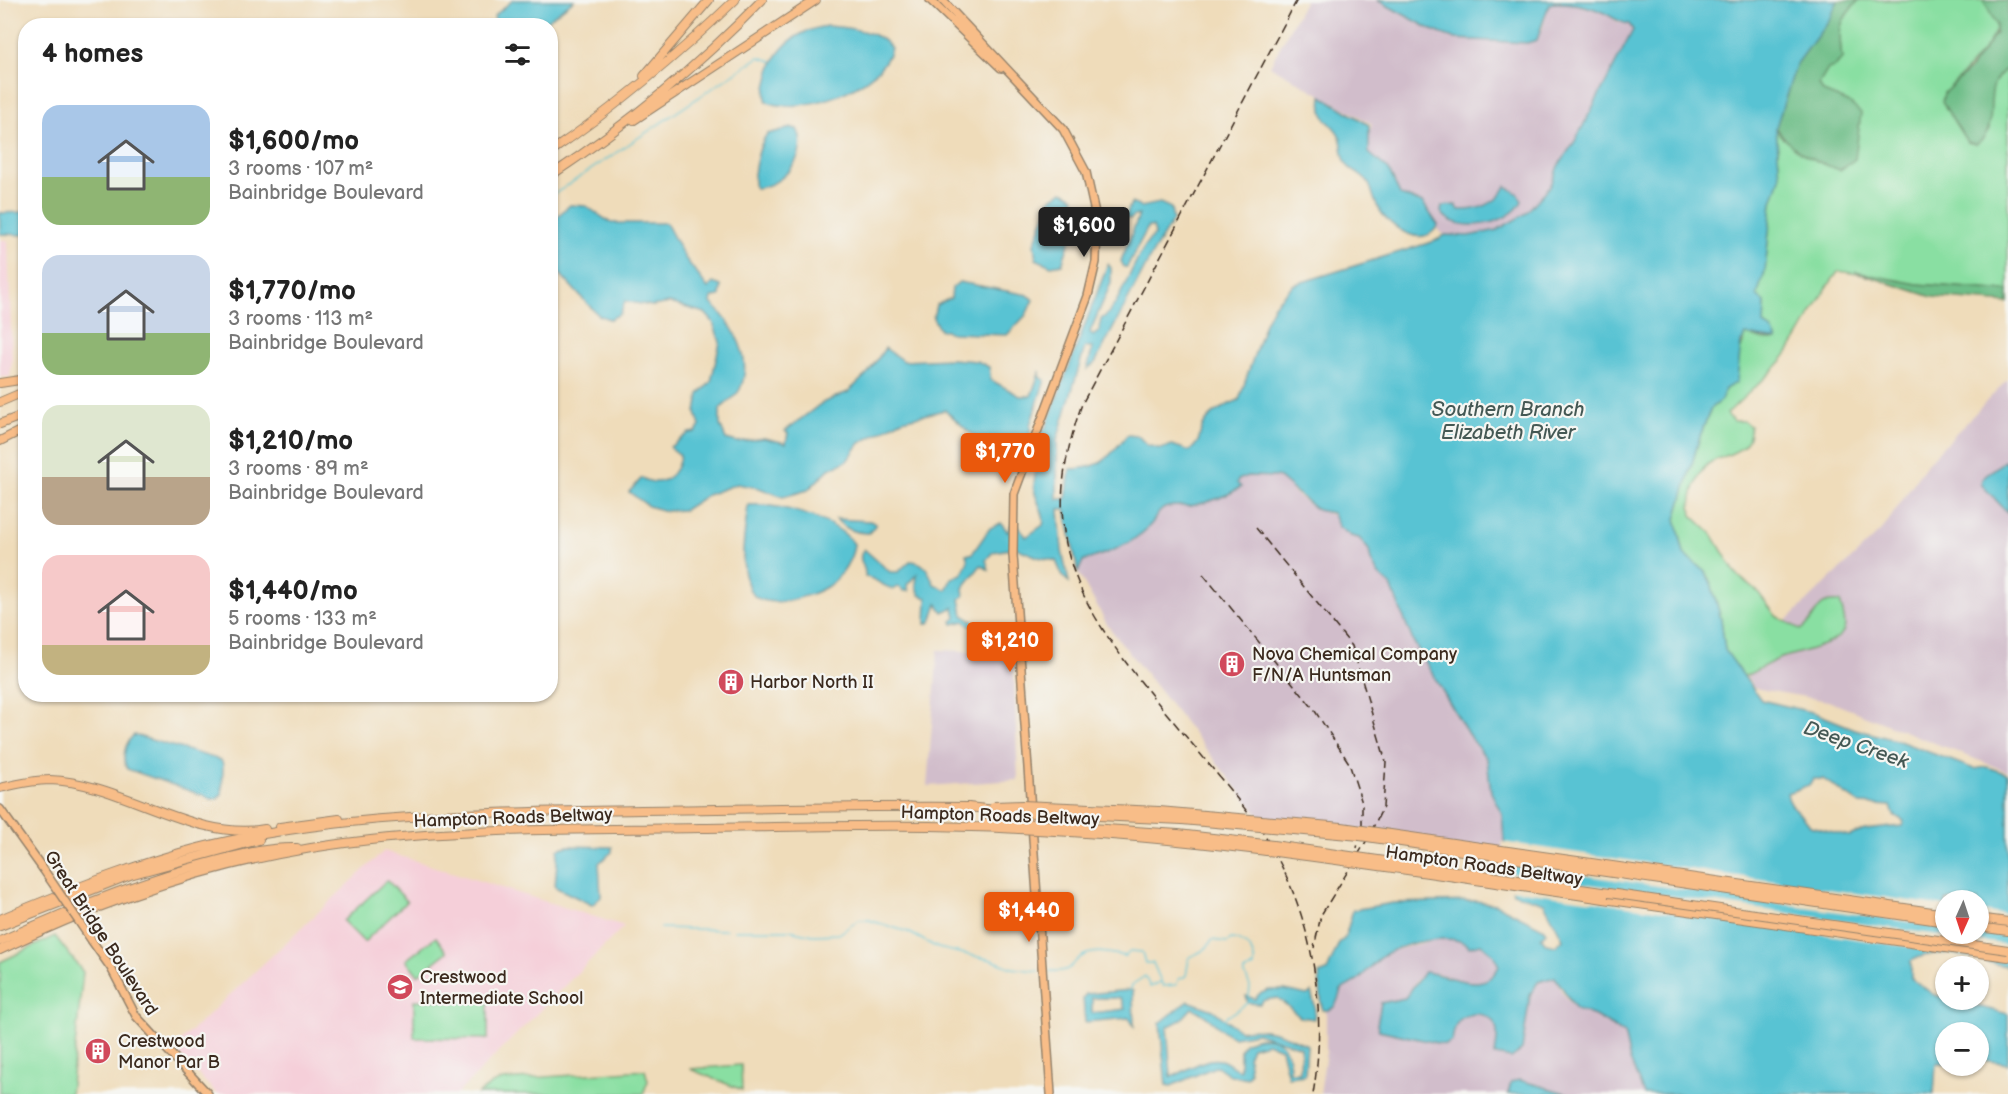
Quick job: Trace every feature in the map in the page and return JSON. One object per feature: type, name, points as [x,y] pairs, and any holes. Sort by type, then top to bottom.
[{"type":"highway","points":[[630,93],[709,0]]},
{"type":"highway","points":[[558,146],[630,93],[735,0]]},
{"type":"highway","points":[[610,135],[684,75],[762,0]]},
{"type":"highway","points":[[558,171],[816,0]]},
{"type":"highway","points":[[0,383],[18,380]]},
{"type":"highway","points":[[0,402],[18,394]]},
{"type":"highway","points":[[0,424],[18,417]]},
{"type":"highway","points":[[0,441],[18,432]]},
{"type":"highway","points":[[0,788],[27,782],[69,783],[202,825],[232,830],[260,830],[326,819],[365,819]]},
{"type":"highway","name":"Hampton Roads Beltway","points":[[0,919],[77,887],[186,851],[244,837],[365,819],[482,812],[1022,805],[1113,808],[1342,827],[1935,912]]},
{"type":"highway","points":[[968,807],[1014,812],[1182,820],[1360,836],[1935,920]]},
{"type":"highway","points":[[1019,826],[1157,833],[1273,844],[2008,950]]},
{"type":"highway","name":"Hampton Roads Beltway","points":[[0,951],[29,936],[105,905],[240,863],[310,849],[410,836],[469,833],[1019,826],[1246,848],[2008,957]]},
{"type":"highway","points":[[0,926],[130,875],[187,857],[307,828]]},
{"type":"highway","points":[[0,941],[113,894],[199,865],[274,847],[310,849]]},
{"type":"highway","points":[[1989,919],[2008,922]]},
{"type":"highway","points":[[1989,928],[2008,931]]},
{"type":"main road","points":[[930,0],[1024,87]]},
{"type":"main road","points":[[942,0],[1056,121],[1080,158],[1093,196],[1098,236],[1096,262],[1088,296],[1014,494],[1012,517],[1051,1094]]},
{"type":"main road","name":"Great Bridge Boulevard","points":[[0,809],[111,968],[136,1016],[208,1094]]},
{"type":"main road","points":[[197,1083],[201,1094]]},
{"type":"shaded area","points":[[1305,0],[1377,0],[1434,31],[1456,39],[1527,43],[1542,30],[1549,4],[1561,1],[1601,11],[1618,22],[1629,24],[1633,30],[1575,141],[1558,166],[1551,185],[1525,214],[1497,230],[1469,236],[1445,235],[1439,231],[1423,207],[1396,197],[1364,149],[1372,124],[1270,66]]},
{"type":"shaded area","points":[[0,240],[8,240],[12,361],[10,377],[0,377]]},
{"type":"shaded area","points":[[2008,379],[2008,772],[1828,701],[1754,688],[1740,665],[1883,529],[1927,463]]},
{"type":"shaded area","points":[[1248,476],[1278,477],[1287,483],[1296,495],[1317,510],[1336,516],[1351,536],[1359,538],[1369,550],[1371,561],[1379,575],[1391,586],[1413,641],[1468,734],[1487,759],[1491,792],[1502,814],[1506,857],[1263,821],[1108,626],[1078,572],[1083,561],[1103,555],[1162,510],[1172,505],[1204,503],[1219,496],[1228,495],[1238,484],[1238,480]]},
{"type":"shaded area","points":[[938,650],[1013,653],[1018,780],[927,786]]},
{"type":"shaded area","name":"Crestwood Intermediate School","points":[[384,851],[624,926],[457,1094],[217,1094],[173,1048]]},
{"type":"shaded area","points":[[1447,938],[1481,944],[1493,954],[1499,966],[1495,974],[1486,981],[1471,983],[1436,973],[1417,979],[1405,998],[1396,1002],[1385,1001],[1379,1030],[1445,1045],[1452,1041],[1456,1024],[1463,1017],[1474,1014],[1485,1015],[1494,1021],[1498,1030],[1495,1055],[1511,1058],[1522,1050],[1530,995],[1538,982],[1555,977],[1562,992],[1576,1009],[1595,1016],[1624,1033],[1630,1060],[1644,1094],[1320,1094],[1326,1052],[1326,1011],[1330,1011],[1341,990],[1388,952]]},
{"type":"green space","points":[[1838,0],[1859,0],[1847,14],[1841,26],[1842,59],[1836,66],[1828,69],[1819,84],[1823,92],[1848,102],[1861,113],[1855,159],[1840,170],[1821,163],[1795,148],[1776,127],[1796,65],[1829,20]]},
{"type":"green space","points":[[1859,0],[1983,0],[1993,16],[1996,26],[1990,40],[1944,93],[1989,130],[1993,88],[2001,73],[2008,68],[2008,291],[1917,284],[1839,271],[1787,354],[1727,414],[1733,421],[1743,421],[1750,426],[1750,434],[1744,446],[1739,450],[1713,461],[1703,470],[1693,493],[1692,515],[1712,534],[1736,574],[1758,592],[1776,616],[1801,630],[1807,626],[1820,607],[1831,602],[1840,602],[1845,623],[1844,630],[1834,640],[1771,662],[1743,677],[1725,650],[1721,619],[1711,583],[1705,572],[1684,554],[1676,519],[1700,436],[1711,408],[1721,400],[1746,335],[1765,340],[1776,340],[1772,331],[1764,325],[1765,303],[1757,295],[1765,271],[1772,202],[1780,178],[1776,127],[1783,139],[1848,102],[1823,92],[1819,84],[1828,68],[1836,66],[1842,59],[1841,26],[1847,14]]},
{"type":"green space","points":[[1983,0],[2008,0],[2008,68],[1999,76],[1994,86],[1989,128],[1976,144],[1967,142],[1942,102],[1944,93],[1970,69],[1996,33],[1996,24]]},
{"type":"green space","points":[[1855,272],[1917,284],[2008,291],[2008,303],[1932,297]]},
{"type":"green space","points":[[387,880],[407,901],[364,942],[343,921]]},
{"type":"green space","points":[[55,936],[83,972],[70,1094],[0,1094],[0,962]]},
{"type":"green space","points":[[436,937],[447,952],[418,975],[406,960]]},
{"type":"green space","points":[[414,1000],[488,1001],[488,1039],[414,1038]]},
{"type":"green space","points":[[740,1065],[742,1090],[690,1069]]},
{"type":"green space","points":[[645,1070],[648,1081],[643,1094],[478,1094],[492,1084],[503,1080]]},
{"type":"water","points":[[513,0],[574,0],[550,18],[494,18]]},
{"type":"water","name":"Southern Branch Elizabeth River","points":[[1377,0],[1838,0],[1829,20],[1796,65],[1776,127],[1780,178],[1772,202],[1765,271],[1757,295],[1765,303],[1764,325],[1772,330],[1777,340],[1746,335],[1741,342],[1737,382],[1725,389],[1721,400],[1711,408],[1700,436],[1676,519],[1684,554],[1705,572],[1711,583],[1721,619],[1725,650],[1761,700],[1815,713],[1855,729],[1899,741],[1974,769],[1987,767],[2008,774],[2008,966],[1989,962],[1989,956],[1935,954],[1911,961],[1911,978],[1935,995],[1935,1010],[1989,1009],[2008,1014],[2008,1064],[1989,1061],[1989,1022],[1935,1022],[1934,1094],[1644,1094],[1630,1060],[1624,1033],[1595,1016],[1576,1009],[1555,977],[1538,982],[1530,995],[1522,1050],[1511,1058],[1495,1055],[1497,1030],[1494,1022],[1484,1015],[1472,1014],[1461,1019],[1455,1027],[1452,1041],[1445,1045],[1379,1030],[1377,1025],[1381,1003],[1405,998],[1424,972],[1476,982],[1493,975],[1499,966],[1493,954],[1481,944],[1469,947],[1453,939],[1418,942],[1389,952],[1377,960],[1359,979],[1341,990],[1333,1008],[1322,1010],[1319,974],[1327,971],[1339,943],[1345,938],[1353,910],[1393,903],[1476,901],[1495,904],[1543,928],[1546,932],[1541,937],[1546,944],[1556,946],[1563,939],[1544,903],[1513,893],[1506,863],[1502,814],[1491,792],[1487,759],[1468,734],[1413,641],[1391,586],[1379,575],[1371,561],[1369,550],[1359,538],[1351,536],[1339,527],[1332,513],[1317,510],[1278,477],[1248,476],[1238,480],[1237,483],[1241,487],[1217,499],[1190,506],[1166,507],[1159,512],[1146,530],[1130,542],[1083,561],[1078,572],[1065,509],[1059,509],[1062,551],[1069,582],[1063,577],[1056,561],[1016,548],[993,552],[986,560],[989,570],[981,565],[963,588],[964,596],[960,599],[963,615],[978,624],[970,626],[964,621],[953,624],[952,621],[956,618],[954,607],[943,612],[937,603],[931,622],[926,624],[927,598],[920,595],[916,585],[917,574],[907,585],[909,591],[904,591],[898,586],[894,589],[865,577],[861,560],[864,549],[890,572],[898,572],[910,561],[915,561],[928,571],[934,584],[946,590],[952,578],[962,574],[968,561],[966,554],[972,554],[990,528],[1001,523],[1008,532],[1011,525],[1019,526],[1026,537],[1043,525],[1043,517],[1034,489],[1036,467],[1034,461],[1022,454],[1008,462],[996,457],[994,450],[969,432],[945,410],[902,420],[860,443],[847,461],[829,469],[808,490],[783,497],[759,488],[737,484],[707,495],[684,510],[665,511],[648,506],[629,492],[642,478],[649,481],[662,481],[676,469],[680,455],[670,447],[689,433],[696,432],[700,426],[696,413],[699,394],[711,382],[720,342],[713,322],[705,313],[670,303],[652,306],[625,301],[620,314],[610,319],[596,313],[558,271],[558,216],[570,205],[586,206],[611,223],[666,223],[685,258],[708,288],[713,283],[721,286],[720,296],[712,297],[711,303],[734,331],[743,354],[744,378],[740,389],[720,409],[720,425],[726,439],[737,442],[764,438],[786,443],[788,433],[785,431],[822,403],[848,392],[868,373],[885,348],[903,361],[951,359],[977,361],[989,367],[991,380],[1020,396],[1031,396],[1040,371],[1040,378],[1045,380],[1030,425],[1030,435],[1037,438],[1046,427],[1108,264],[1111,268],[1111,283],[1090,332],[1093,336],[1099,331],[1101,319],[1115,304],[1140,254],[1155,234],[1153,227],[1148,227],[1127,267],[1124,267],[1121,261],[1139,215],[1131,219],[1125,218],[1131,203],[1141,207],[1160,203],[1171,208],[1173,220],[1152,254],[1095,363],[1087,369],[1093,347],[1085,347],[1057,440],[1057,499],[1066,499],[1070,469],[1090,467],[1103,461],[1127,435],[1138,436],[1147,445],[1161,449],[1172,445],[1190,451],[1197,443],[1203,426],[1210,417],[1239,400],[1265,323],[1274,305],[1293,285],[1435,241],[1445,235],[1469,236],[1497,230],[1525,214],[1551,185],[1558,166],[1575,141],[1633,30],[1629,24],[1597,10],[1576,4],[1555,3],[1549,4],[1537,40],[1527,43],[1456,39],[1434,31]],"holes":[[[1813,779],[1823,779],[1860,804],[1891,806],[1894,815],[1904,821],[1902,826],[1865,830],[1849,836],[1810,826],[1790,803],[1787,793],[1809,785]]]},
{"type":"water","points":[[827,26],[862,31],[879,37],[891,48],[885,62],[873,75],[839,95],[800,105],[767,102],[766,90],[771,68],[781,50],[797,36]]},
{"type":"water","points":[[1322,96],[1369,125],[1369,153],[1389,170],[1400,195],[1423,203],[1438,225],[1432,233],[1424,236],[1407,234],[1390,223],[1384,216],[1377,206],[1367,181],[1346,163],[1339,134],[1325,118],[1321,105]]},
{"type":"water","points":[[792,128],[797,129],[800,139],[797,159],[783,176],[765,187],[755,188],[756,160],[767,134]]},
{"type":"water","points":[[1506,186],[1518,194],[1522,201],[1507,216],[1495,221],[1470,225],[1458,223],[1448,219],[1441,212],[1442,206],[1456,205],[1459,210],[1480,208],[1498,197]]},
{"type":"water","points":[[1063,191],[1074,197],[1078,218],[1062,264],[1051,266],[1036,259],[1034,244],[1051,198]]},
{"type":"water","points":[[18,212],[18,235],[0,234],[0,213]]},
{"type":"water","points":[[959,282],[1028,295],[1033,300],[1026,315],[1007,335],[952,333],[939,329],[933,318],[936,305],[951,298],[952,288]]},
{"type":"water","points":[[2004,461],[2008,464],[2008,513],[1981,484],[1982,479]]},
{"type":"water","points":[[748,505],[775,507],[806,514],[834,527],[854,544],[846,567],[828,586],[810,595],[774,602],[755,596],[749,588],[743,557]]},
{"type":"water","points":[[836,519],[870,521],[876,524],[869,533],[860,532],[846,528]]},
{"type":"water","points":[[134,735],[221,760],[223,765],[222,795],[216,799],[210,798],[127,769],[124,760],[125,751]]},
{"type":"water","points":[[567,846],[612,847],[612,852],[599,863],[601,897],[592,905],[555,887],[558,849]]},
{"type":"water","points":[[1269,990],[1285,990],[1307,995],[1311,992],[1315,1007],[1314,1019],[1300,1017],[1278,998],[1264,1000],[1260,1004],[1248,1003],[1246,996],[1255,999],[1259,994]]},
{"type":"water","points":[[1133,991],[1134,1026],[1129,1018],[1085,1022],[1083,998],[1086,994]],"holes":[[[1092,998],[1121,998],[1125,1009],[1092,1013]]]},
{"type":"water","points":[[1188,1001],[1213,1010],[1240,1031],[1258,1029],[1283,1035],[1307,1045],[1305,1075],[1288,1077],[1281,1049],[1267,1043],[1252,1047],[1248,1057],[1250,1073],[1247,1078],[1230,1075],[1217,1066],[1171,1086],[1166,1085],[1160,1023]],"holes":[[[1192,1008],[1234,1037],[1257,1033],[1301,1047],[1300,1072],[1290,1072],[1287,1053],[1278,1041],[1263,1038],[1244,1043],[1240,1050],[1240,1070],[1223,1061],[1214,1060],[1201,1063],[1171,1077],[1167,1027],[1181,1020]]]},
{"type":"water","points":[[1519,1080],[1569,1094],[1508,1094],[1511,1082]]},
{"type":"pier","points":[[1502,842],[1935,905],[1935,926],[1504,864]]},
{"type":"pier","points":[[1505,872],[1935,934],[1935,944],[1989,942],[2008,945],[2008,961],[1989,958],[1989,956],[1973,956],[1509,889]]},
{"type":"pier","points":[[1989,912],[2008,915],[2008,936],[1989,933]]},
{"type":"waterway","points":[[558,192],[759,57],[772,61]]},
{"type":"waterway","points":[[735,930],[789,930],[813,935],[839,934],[859,920],[869,920],[908,932],[938,948],[992,960],[1012,968],[1038,971]]},
{"type":"waterway","points":[[661,928],[726,930]]},
{"type":"waterway","points":[[1050,971],[1065,970],[1087,954],[1097,952],[1125,956],[1131,951],[1142,952],[1145,963],[1153,963],[1163,986],[1176,985],[1179,979],[1186,976],[1189,958],[1205,949],[1212,940],[1227,942],[1231,939],[1245,944],[1252,952],[1254,967],[1244,972],[1250,986],[1249,997]]},
{"type":"waterway","points":[[1130,990],[1133,984],[1145,976],[1150,987],[1160,982]]},
{"type":"waterway","points":[[1224,1019],[1249,1002]]},
{"type":"railway","points":[[1297,0],[1082,404],[1068,450],[1063,492],[1064,530],[1072,565],[1086,599],[1105,633],[1129,667],[1259,827],[1292,889],[1312,955],[1317,990],[1319,1024],[1313,1094]]},
{"type":"railway","points":[[1256,528],[1352,646],[1386,762],[1383,807],[1367,840],[1321,915],[1314,948]]},
{"type":"railway","points":[[1203,574],[1313,708],[1349,763],[1362,803],[1362,826],[1357,848]]},
{"type":"place","name":"Nova Chemical Company F/N/A Huntsman","points":[[1232,664]]},
{"type":"place","name":"Harbor North II","points":[[731,682]]},
{"type":"place","name":"Crestwood Intermediate School","points":[[400,987]]},
{"type":"place","name":"Crestwood Manor Par B","points":[[98,1051]]},
{"type":"water label","name":"Deep Creek","points":[[1856,745]]}]
